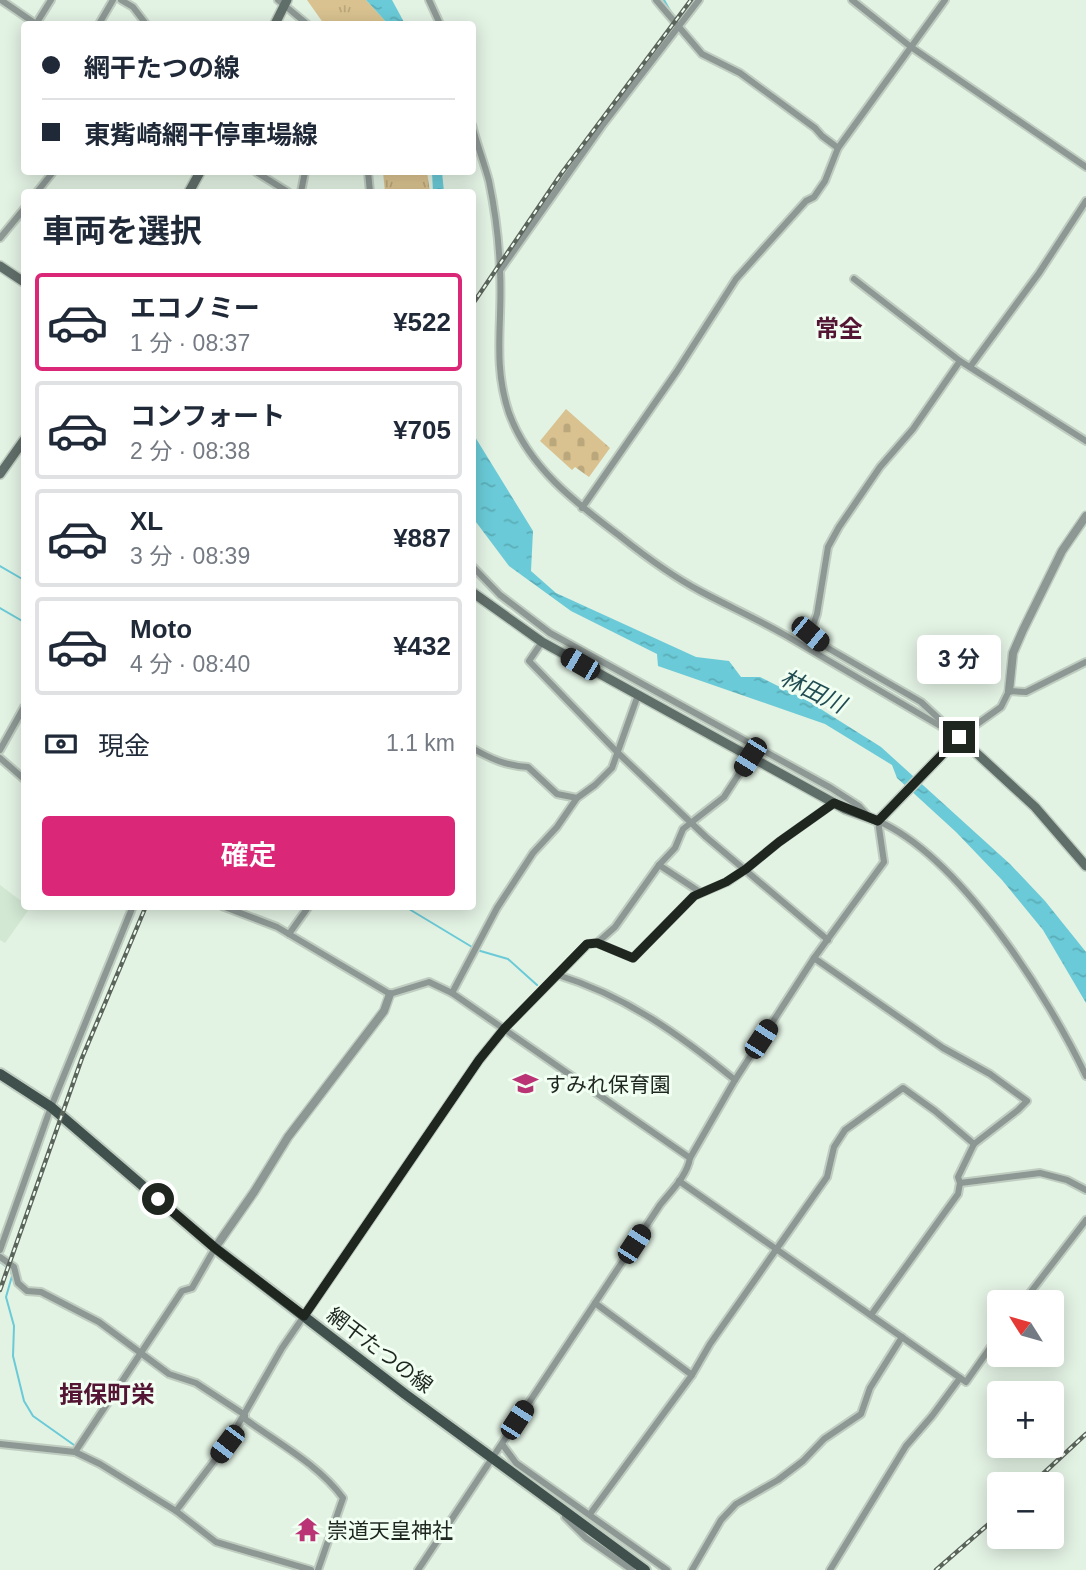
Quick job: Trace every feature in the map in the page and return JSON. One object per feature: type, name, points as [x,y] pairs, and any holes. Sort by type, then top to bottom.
[{"type":"main road","points":[[276,21],[284,1]]},
{"type":"main road","points":[[0,266],[21,280]]},
{"type":"main road","points":[[0,474],[21,444]]},
{"type":"main road","points":[[476,595],[542,642],[834,803],[874,819],[959,737],[1035,807],[1086,866]]},
{"type":"main road","name":"網干たつの線","points":[[0,1074],[51,1107],[215,1248],[645,1570]]},
{"type":"street","points":[[1,0],[32,21]]},
{"type":"street","points":[[38,21],[51,0]]},
{"type":"street","points":[[101,21],[113,0]]},
{"type":"street","points":[[121,0],[133,7],[144,21]]},
{"type":"street","points":[[429,0],[439,21]]},
{"type":"street","points":[[656,0],[702,54],[740,73],[838,148]]},
{"type":"street","points":[[500,270],[603,126],[699,0]]},
{"type":"street","points":[[852,0],[911,47],[1086,167]]},
{"type":"street","points":[[582,508],[736,279],[806,201],[814,197],[825,181],[838,148],[945,0]]},
{"type":"street","points":[[284,1],[304,21]]},
{"type":"street","points":[[476,139],[489,183],[500,270],[500,377],[509,412],[533,458],[582,508],[645,556],[698,590],[782,634],[959,737]]},
{"type":"street","points":[[39,189],[51,175]]},
{"type":"street","points":[[261,175],[283,189]]},
{"type":"street","points":[[970,367],[1027,290],[1086,201]]},
{"type":"street","points":[[0,238],[21,213]]},
{"type":"street","points":[[854,279],[960,361],[1086,441]]},
{"type":"street","points":[[959,737],[921,702],[826,648],[810,634],[817,614],[828,547],[880,467],[913,429],[960,361]]},
{"type":"street","points":[[959,737],[1001,707],[1009,691],[1013,653],[1018,641],[1062,551],[1086,516]]},
{"type":"street","points":[[476,570],[500,595],[550,633],[831,788],[921,848],[965,891],[989,920],[1058,1021],[1086,1076]]},
{"type":"street","points":[[542,642],[529,661],[617,752],[723,852],[828,940]]},
{"type":"street","points":[[1009,691],[1026,692],[1086,662]]},
{"type":"street","points":[[452,993],[497,908],[533,853],[557,827],[577,798],[595,785],[611,768],[638,695]]},
{"type":"street","points":[[0,750],[21,712]]},
{"type":"street","points":[[476,750],[511,766],[528,767],[557,794],[577,798]]},
{"type":"street","points":[[597,943],[615,926],[659,864],[668,858],[683,829],[724,797],[750,757]]},
{"type":"street","points":[[0,758],[21,776]]},
{"type":"street","points":[[176,1511],[227,1444],[282,1348],[479,1060],[504,1029],[587,944],[597,943],[633,958],[700,892],[726,882],[746,869],[834,803]]},
{"type":"street","points":[[418,1570],[660,1205],[679,1181],[734,1080],[814,958],[884,862],[874,819]]},
{"type":"street","points":[[659,864],[700,892]]},
{"type":"street","points":[[0,1250],[51,1107],[131,910]]},
{"type":"street","points":[[234,910],[260,919],[289,934],[390,994],[429,982],[452,993],[690,1158]]},
{"type":"street","points":[[289,934],[306,910]]},
{"type":"street","points":[[814,958],[943,1048],[990,1074],[1027,1101],[974,1144],[958,1177],[958,1194],[871,1315]]},
{"type":"street","points":[[558,975],[602,990],[635,1007],[670,1029],[734,1080]]},
{"type":"street","points":[[75,1452],[182,1291],[192,1288],[288,1137],[384,1011],[390,994]]},
{"type":"street","points":[[590,1514],[692,1375],[710,1344],[827,1177],[834,1147],[845,1130],[903,1088],[974,1144]]},
{"type":"street","points":[[960,1183],[1040,1173],[1067,1180],[1086,1190]]},
{"type":"street","points":[[679,1181],[966,1382],[987,1352]]},
{"type":"street","points":[[1032,1290],[1086,1220]]},
{"type":"street","points":[[0,1257],[14,1267],[18,1283],[27,1291],[41,1292],[99,1322],[169,1374],[196,1383],[245,1415],[245,1419],[315,1469],[344,1498],[318,1570]]},
{"type":"street","points":[[595,1303],[692,1375]]},
{"type":"street","points":[[692,1570],[715,1529],[736,1504],[778,1480],[803,1461],[824,1439],[861,1415],[870,1388],[902,1337]]},
{"type":"street","points":[[830,1570],[906,1446],[960,1378]]},
{"type":"street","points":[[0,1444],[75,1452],[100,1464],[176,1511],[216,1542],[311,1570]]},
{"type":"street","points":[[502,1444],[516,1463],[667,1570]]},
{"type":"street","points":[[546,1498],[586,1538],[632,1570]]},
{"type":"shaded area","points":[[0,885],[21,901],[21,910],[29,910],[5,943],[0,940]]},
{"type":"green space","points":[[307,0],[366,0],[385,21],[322,21]]},
{"type":"green space","points":[[383,175],[427,175],[430,189],[385,189]]},
{"type":"green space","points":[[566,409],[610,448],[589,477],[575,467],[572,470],[540,441]]},
{"type":"water","points":[[366,0],[392,0],[403,21],[385,21]]},
{"type":"water","points":[[432,175],[442,175],[444,189],[433,189]]},
{"type":"water","points":[[476,438],[533,531],[531,571],[556,593],[696,657],[729,661],[741,677],[760,677],[808,701],[881,747],[1010,864],[1045,901],[1086,952],[1086,1003],[1043,930],[1002,880],[956,832],[897,778],[892,765],[825,724],[658,666],[657,654],[571,611],[509,566],[476,522]]},
{"type":"waterway","points":[[664,0],[672,14]]},
{"type":"waterway","points":[[728,71],[735,75]]},
{"type":"waterway","points":[[0,566],[21,578]]},
{"type":"waterway","points":[[0,608],[21,620]]},
{"type":"waterway","points":[[411,910],[472,947]]},
{"type":"waterway","points":[[477,950],[508,959],[537,985]]},
{"type":"waterway","points":[[0,1262],[11,1270],[6,1297],[14,1326],[13,1356],[24,1401],[33,1416],[74,1445]]},
{"type":"railway","points":[[476,299],[561,174],[691,0]]},
{"type":"railway","points":[[0,1290],[82,1058],[144,910]]},
{"type":"railway","points":[[1045,1472],[1086,1434]]},
{"type":"railway","points":[[936,1570],[987,1525]]},
{"type":"place","name":"すみれ保育園","points":[[525,1084]]},
{"type":"place","name":"崇道天皇神社","points":[[307,1530]]},
{"type":"district","name":"常全","points":[[839,328]]},
{"type":"district","name":"揖保町栄","points":[[107,1394]]},
{"type":"route","points":[[158,1199],[215,1248],[304,1316],[479,1060],[504,1029],[587,944],[597,943],[633,958],[694,896],[726,882],[746,869],[834,803],[878,821],[959,737]]},
{"type":"water label","name":"林田川","points":[[813,691]]}]
